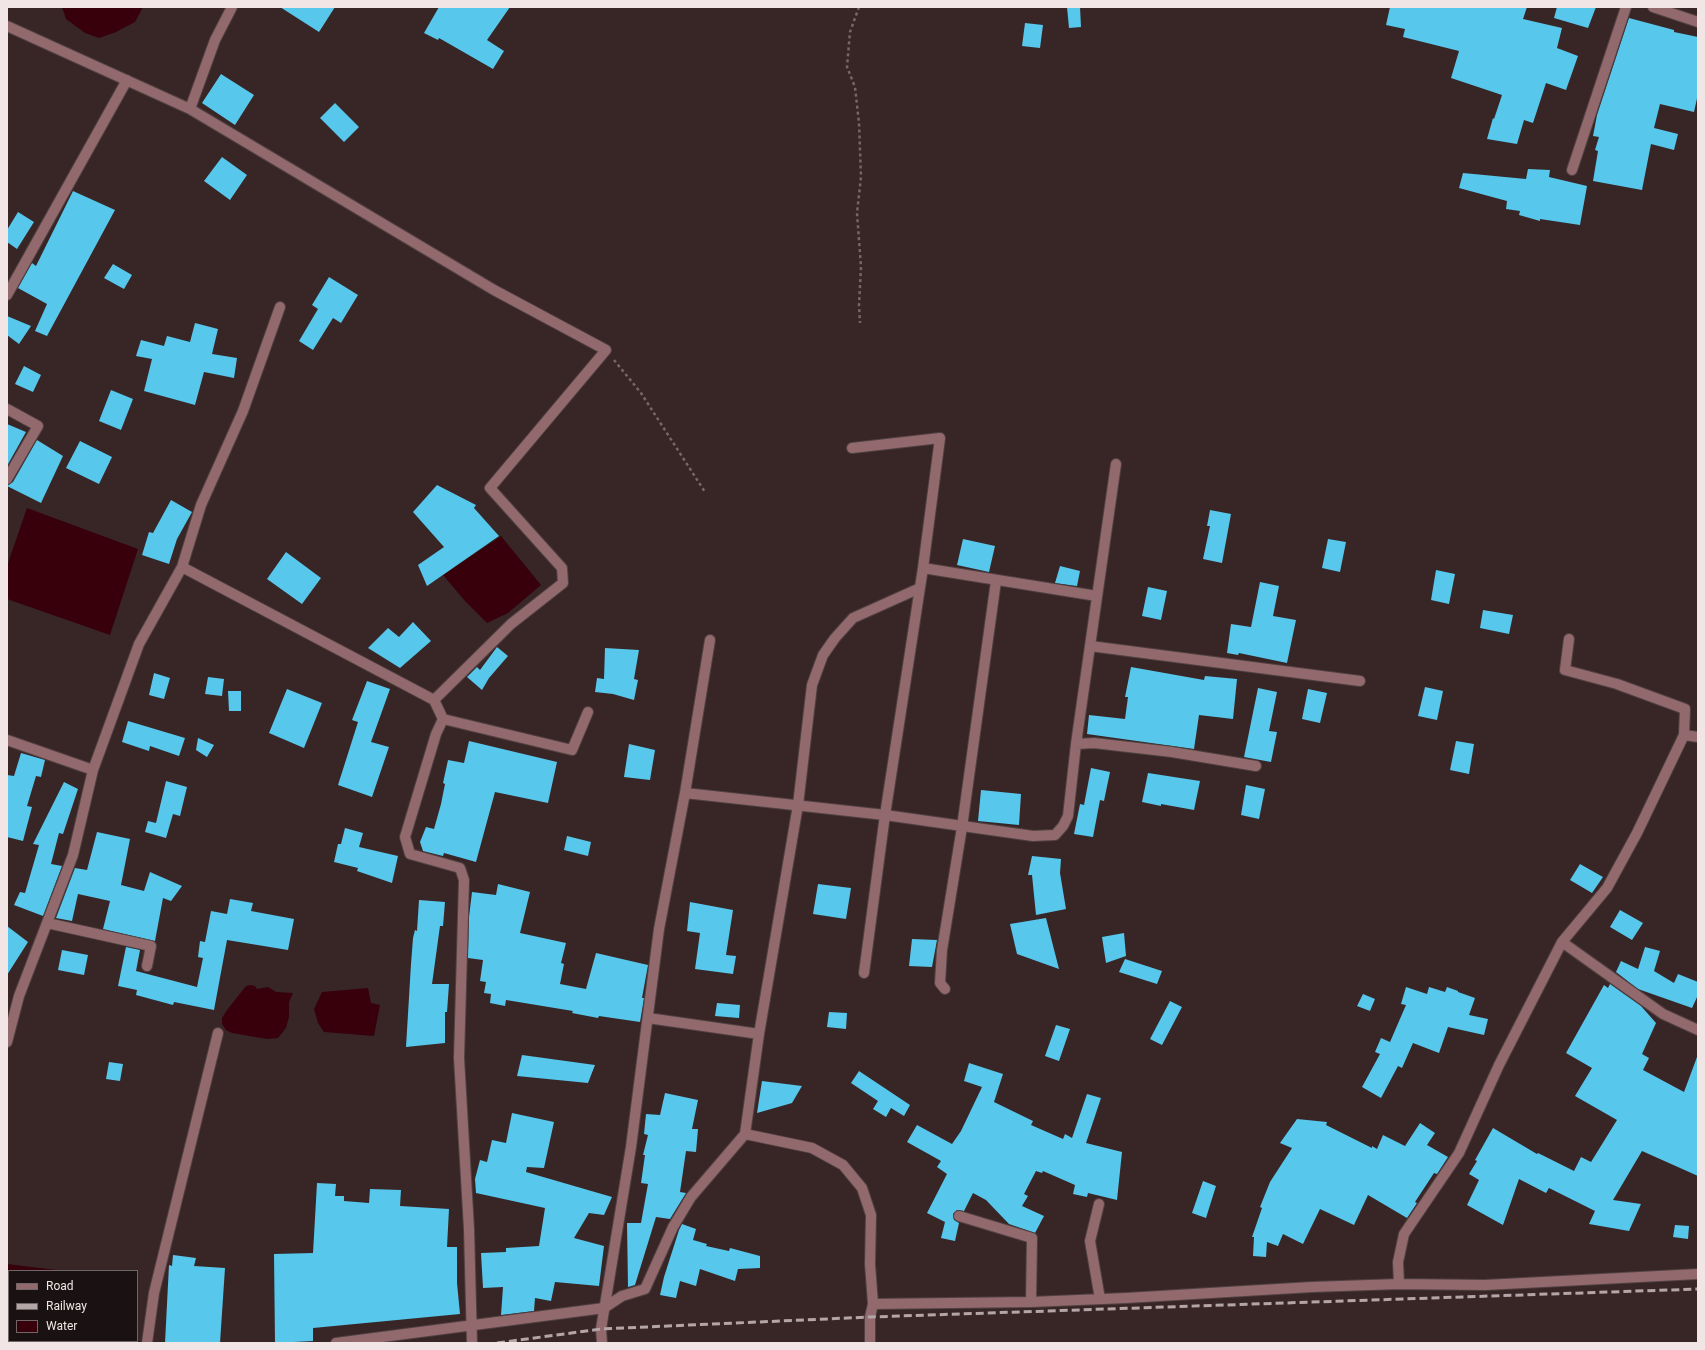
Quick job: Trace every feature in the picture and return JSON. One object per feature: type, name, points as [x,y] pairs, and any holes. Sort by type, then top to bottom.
[{"type":"street","points":[[190,109],[215,40],[232,7]]},
{"type":"street","points":[[1572,170],[1626,7]]},
{"type":"street","points":[[1653,7],[1698,22]]},
{"type":"street","points":[[7,26],[190,109],[494,290],[606,350],[490,488],[562,568],[563,583],[512,624],[434,700]]},
{"type":"street","points":[[7,295],[127,80]]},
{"type":"street","points":[[7,1042],[19,996],[73,855],[93,770],[139,644],[182,567],[201,505],[243,411],[280,307]]},
{"type":"street","points":[[7,408],[38,426],[7,479]]},
{"type":"street","points":[[852,448],[940,438],[923,568],[885,815],[864,973]]},
{"type":"street","points":[[685,793],[885,815],[1033,836],[1055,835],[1063,826],[1068,816],[1076,744],[1116,464]]},
{"type":"street","points":[[182,567],[434,700],[443,719]]},
{"type":"street","points":[[923,568],[1097,596]]},
{"type":"street","points":[[945,990],[940,983],[942,950],[962,827],[996,580]]},
{"type":"street","points":[[336,1343],[471,1324],[604,1308],[622,1296],[645,1289],[673,1227],[691,1197],[745,1134],[759,1034],[798,805],[812,685],[823,655],[835,638],[853,618],[920,588]]},
{"type":"street","points":[[602,1343],[601,1329],[630,1147],[659,929],[685,793],[710,640]]},
{"type":"street","points":[[1399,1284],[1398,1262],[1404,1234],[1459,1154],[1499,1064],[1562,942],[1607,888],[1637,833],[1684,735],[1685,709],[1617,684],[1565,670],[1569,640]]},
{"type":"street","points":[[1090,646],[1360,681]]},
{"type":"street","points":[[443,719],[572,750],[588,712]]},
{"type":"street","points":[[443,719],[436,734],[405,837],[410,854],[460,868],[464,880],[459,1058],[469,1229],[472,1343]]},
{"type":"street","points":[[1684,735],[1698,737]]},
{"type":"street","points":[[7,740],[93,770]]},
{"type":"street","points":[[1076,744],[1094,743],[1156,750],[1256,766]]},
{"type":"street","points":[[47,923],[151,946],[146,966]]},
{"type":"street","points":[[1562,942],[1663,1014],[1698,1030]]},
{"type":"street","points":[[648,1018],[759,1034]]},
{"type":"street","points":[[147,1343],[154,1293],[218,1034]]},
{"type":"street","points":[[745,1134],[812,1148],[843,1165],[862,1188],[871,1215],[870,1264],[873,1304],[870,1317],[870,1343]]},
{"type":"street","points":[[1099,1204],[1090,1241],[1100,1298]]},
{"type":"street","points":[[959,1216],[1032,1238],[1031,1302]]},
{"type":"street","points":[[873,1304],[1031,1302],[1312,1287],[1399,1284],[1485,1285],[1698,1274]]},
{"type":"path","points":[[859,7],[850,32],[847,67],[855,87],[859,131],[861,177],[857,213],[861,267],[859,305],[860,323]]},
{"type":"path","points":[[606,350],[641,393],[705,492]]},
{"type":"water","points":[[62,7],[143,7],[135,22],[116,32],[99,38],[85,33],[66,19]]},
{"type":"water","points":[[27,508],[138,549],[110,635],[7,599],[7,566]]},
{"type":"water","points":[[501,536],[541,585],[508,613],[487,623],[465,601],[443,575]]},
{"type":"water","points":[[246,986],[255,986],[257,989],[268,987],[276,992],[293,993],[289,1002],[289,1017],[286,1028],[278,1038],[267,1039],[232,1033],[226,1030],[222,1024],[222,1018],[227,1010]]},
{"type":"water","points":[[368,988],[371,1003],[380,1005],[374,1036],[324,1032],[318,1023],[314,1009],[322,992]]},
{"type":"water","points":[[7,1264],[57,1270],[8,1270],[7,1329]]},
{"type":"building","points":[[280,7],[335,7],[319,32]]},
{"type":"building","points":[[439,7],[510,7],[487,40],[504,51],[493,69],[439,38],[438,40],[424,33]]},
{"type":"building","points":[[1067,7],[1080,7],[1081,27],[1069,28]]},
{"type":"building","points":[[1390,7],[1527,7],[1523,19],[1562,28],[1557,48],[1578,56],[1566,90],[1546,83],[1533,123],[1524,120],[1517,144],[1487,139],[1502,95],[1451,78],[1459,51],[1403,37],[1405,29],[1386,25]]},
{"type":"building","points":[[1557,7],[1596,7],[1588,28],[1554,18]]},
{"type":"building","points":[[1629,18],[1674,30],[1674,32],[1698,37],[1698,94],[1694,112],[1660,104],[1654,128],[1678,134],[1674,150],[1651,144],[1642,190],[1593,181],[1598,151],[1595,150],[1599,137],[1593,136],[1597,115]]},
{"type":"building","points":[[1025,23],[1043,25],[1040,48],[1022,46]]},
{"type":"building","points":[[221,74],[254,95],[235,125],[202,103]]},
{"type":"building","points":[[335,103],[359,127],[344,142],[320,118]]},
{"type":"building","points":[[222,157],[247,175],[230,200],[204,181]]},
{"type":"building","points":[[1528,169],[1550,170],[1549,177],[1587,186],[1580,225],[1540,219],[1540,221],[1519,215],[1520,211],[1506,209],[1507,201],[1459,188],[1463,173],[1526,179]]},
{"type":"building","points":[[73,191],[115,210],[47,336],[35,331],[47,304],[18,288],[32,263],[36,266]]},
{"type":"building","points":[[18,212],[34,222],[17,249],[7,242],[7,230]]},
{"type":"building","points":[[113,264],[132,275],[124,289],[104,278]]},
{"type":"building","points":[[329,277],[358,295],[341,323],[333,318],[313,350],[299,341],[318,309],[312,305]]},
{"type":"building","points":[[7,316],[31,326],[19,344],[7,335]]},
{"type":"building","points":[[195,323],[218,329],[212,354],[237,358],[234,378],[204,372],[195,405],[144,391],[152,359],[136,356],[141,340],[164,346],[167,336],[190,342]]},
{"type":"building","points":[[24,366],[41,375],[33,392],[15,384]]},
{"type":"building","points":[[111,390],[133,399],[121,430],[99,421]]},
{"type":"building","points":[[7,424],[26,432],[7,466]]},
{"type":"building","points":[[37,440],[63,456],[41,503],[7,486],[13,482]]},
{"type":"building","points":[[80,441],[112,457],[99,484],[66,468]]},
{"type":"building","points":[[437,485],[476,505],[474,508],[499,536],[427,586],[418,565],[444,547],[413,512]]},
{"type":"building","points":[[171,500],[192,512],[177,539],[169,564],[142,555],[149,532],[153,533]]},
{"type":"building","points":[[1210,510],[1231,514],[1222,563],[1203,559],[1210,526],[1207,526]]},
{"type":"building","points":[[963,539],[995,546],[989,572],[957,565]]},
{"type":"building","points":[[1328,539],[1346,542],[1340,572],[1322,568]]},
{"type":"building","points":[[286,552],[321,578],[302,604],[267,579]]},
{"type":"building","points":[[1060,566],[1080,571],[1077,586],[1055,583]]},
{"type":"building","points":[[1436,570],[1455,574],[1449,604],[1431,600]]},
{"type":"building","points":[[1260,582],[1279,586],[1273,616],[1296,620],[1287,663],[1239,653],[1238,655],[1227,653],[1231,624],[1251,627]]},
{"type":"building","points":[[1148,587],[1167,591],[1161,620],[1142,616]]},
{"type":"building","points":[[1483,610],[1513,615],[1509,634],[1480,628]]},
{"type":"building","points":[[413,622],[431,641],[400,668],[368,648],[388,628],[399,637]]},
{"type":"building","points":[[497,647],[508,656],[489,678],[482,690],[467,677],[477,667],[480,670]]},
{"type":"building","points":[[605,648],[639,650],[634,679],[638,680],[634,700],[613,694],[595,692],[597,678],[604,679]]},
{"type":"building","points":[[1131,667],[1204,680],[1205,676],[1237,679],[1233,719],[1199,715],[1194,749],[1087,734],[1089,715],[1125,719],[1128,697],[1125,697]]},
{"type":"building","points":[[154,673],[170,678],[164,699],[149,695]]},
{"type":"building","points":[[208,677],[224,679],[222,696],[205,694]]},
{"type":"building","points":[[367,681],[390,689],[371,742],[389,747],[372,797],[338,785],[358,722],[352,720]]},
{"type":"building","points":[[1425,687],[1443,691],[1437,720],[1418,716]]},
{"type":"building","points":[[1258,688],[1277,692],[1269,731],[1277,732],[1271,762],[1244,757]]},
{"type":"building","points":[[287,689],[322,703],[304,748],[269,733]]},
{"type":"building","points":[[1308,689],[1327,693],[1320,723],[1302,719]]},
{"type":"building","points":[[228,691],[241,691],[241,711],[229,711]]},
{"type":"building","points":[[128,721],[185,738],[179,756],[150,746],[149,751],[122,742]]},
{"type":"building","points":[[198,738],[214,745],[207,757],[196,750]]},
{"type":"building","points":[[469,741],[557,762],[548,803],[495,792],[476,862],[444,853],[443,856],[423,851],[420,842],[426,827],[434,829],[441,804],[445,784],[443,783],[448,760],[464,763]]},
{"type":"building","points":[[1456,741],[1474,744],[1469,774],[1450,770]]},
{"type":"building","points":[[629,744],[655,750],[650,780],[624,777]]},
{"type":"building","points":[[21,753],[45,760],[41,777],[36,776],[27,806],[32,807],[23,841],[7,837],[7,775],[14,776]]},
{"type":"building","points":[[1091,768],[1110,772],[1104,801],[1100,800],[1093,837],[1074,834],[1080,804],[1084,805]]},
{"type":"building","points":[[1148,773],[1200,781],[1194,810],[1142,802]]},
{"type":"building","points":[[166,781],[187,787],[180,816],[173,814],[166,838],[145,832],[148,821],[156,823]]},
{"type":"building","points":[[64,782],[78,789],[63,834],[59,833],[51,864],[62,866],[43,916],[14,905],[20,892],[25,893],[39,845],[33,844]]},
{"type":"building","points":[[1246,785],[1265,789],[1259,819],[1241,815]]},
{"type":"building","points":[[981,790],[1021,794],[1019,825],[978,821]]},
{"type":"building","points":[[345,828],[363,833],[359,847],[398,856],[392,883],[357,871],[358,868],[334,862],[338,844],[341,844]]},
{"type":"building","points":[[97,832],[130,839],[121,885],[144,891],[150,872],[182,886],[171,901],[163,898],[155,941],[103,929],[110,901],[78,894],[72,921],[56,918],[75,868],[87,870]]},
{"type":"building","points":[[567,836],[591,842],[588,856],[564,850]]},
{"type":"building","points":[[1032,856],[1061,859],[1060,873],[1066,909],[1036,915],[1032,875],[1028,875]]},
{"type":"building","points":[[1580,864],[1603,877],[1592,893],[1570,880]]},
{"type":"building","points":[[498,884],[530,892],[520,933],[566,943],[561,963],[564,964],[560,984],[586,989],[596,953],[648,965],[642,998],[644,998],[640,1022],[599,1016],[598,1018],[572,1013],[573,1011],[506,1000],[505,1006],[490,1003],[491,994],[484,993],[486,982],[480,981],[483,960],[468,958],[469,917],[472,892],[496,895]]},
{"type":"building","points":[[818,884],[851,888],[846,919],[813,914]]},
{"type":"building","points":[[230,899],[253,903],[251,911],[294,919],[288,950],[227,940],[214,1010],[174,1002],[173,1005],[136,995],[137,990],[118,986],[126,947],[140,950],[136,971],[197,987],[203,958],[198,957],[200,941],[205,942],[211,911],[227,914]]},
{"type":"building","points":[[419,900],[445,902],[443,926],[440,926],[432,984],[449,984],[447,1012],[445,1012],[445,1043],[406,1047],[413,938],[415,930],[417,931]]},
{"type":"building","points":[[690,902],[733,910],[726,955],[736,956],[733,974],[695,969],[700,933],[687,931]]},
{"type":"building","points":[[1620,910],[1643,923],[1632,940],[1610,927]]},
{"type":"building","points":[[1046,918],[1059,969],[1017,954],[1010,924]]},
{"type":"building","points":[[7,926],[28,942],[7,975]]},
{"type":"building","points":[[1124,933],[1126,956],[1106,963],[1102,937]]},
{"type":"building","points":[[912,939],[937,940],[932,967],[909,966]]},
{"type":"building","points":[[1645,947],[1660,951],[1654,971],[1674,983],[1678,974],[1698,982],[1698,995],[1692,1008],[1638,989],[1616,972],[1621,961],[1638,969]]},
{"type":"building","points":[[62,950],[88,955],[84,975],[58,970]]},
{"type":"building","points":[[1125,959],[1162,971],[1157,984],[1119,972]]},
{"type":"building","points":[[1610,984],[1641,1006],[1656,1023],[1642,1054],[1649,1058],[1643,1070],[1684,1092],[1697,1057],[1698,1058],[1698,1176],[1642,1151],[1613,1200],[1641,1204],[1629,1231],[1589,1224],[1595,1211],[1549,1188],[1546,1193],[1519,1179],[1503,1225],[1467,1205],[1479,1180],[1469,1174],[1493,1128],[1537,1154],[1538,1153],[1574,1171],[1581,1157],[1591,1162],[1617,1120],[1575,1096],[1592,1068],[1566,1053],[1604,985],[1608,988]]},
{"type":"building","points":[[1406,987],[1427,994],[1429,987],[1445,992],[1447,987],[1458,991],[1475,998],[1469,1015],[1488,1019],[1484,1035],[1448,1027],[1439,1053],[1413,1043],[1402,1068],[1398,1066],[1381,1098],[1362,1087],[1380,1054],[1375,1052],[1381,1038],[1390,1042],[1406,1005],[1401,1004]]},
{"type":"building","points":[[1363,994],[1375,999],[1370,1011],[1357,1006]]},
{"type":"building","points":[[1170,1001],[1182,1007],[1162,1045],[1150,1039]]},
{"type":"building","points":[[717,1003],[740,1005],[739,1018],[715,1016]]},
{"type":"building","points":[[829,1012],[847,1013],[846,1029],[827,1027]]},
{"type":"building","points":[[1056,1025],[1070,1029],[1059,1061],[1045,1056]]},
{"type":"building","points":[[522,1055],[595,1065],[588,1083],[517,1076]]},
{"type":"building","points":[[109,1062],[123,1064],[120,1081],[106,1079]]},
{"type":"building","points":[[969,1063],[1003,1074],[994,1102],[1033,1121],[1031,1125],[1063,1139],[1065,1134],[1072,1138],[1087,1094],[1101,1098],[1086,1143],[1122,1152],[1117,1200],[1088,1193],[1087,1197],[1073,1194],[1075,1185],[1043,1171],[1042,1173],[1036,1171],[1024,1194],[1028,1196],[1022,1206],[1044,1216],[1035,1233],[1009,1224],[986,1200],[973,1193],[964,1211],[957,1210],[953,1214],[954,1220],[959,1223],[955,1241],[941,1238],[945,1222],[927,1213],[947,1174],[937,1167],[941,1161],[907,1142],[917,1125],[952,1144],[961,1131],[982,1087],[964,1081]]},
{"type":"building","points":[[859,1071],[910,1105],[904,1116],[891,1108],[886,1117],[873,1109],[878,1101],[851,1083]]},
{"type":"building","points":[[762,1081],[802,1086],[792,1103],[757,1113]]},
{"type":"building","points":[[665,1093],[698,1100],[692,1129],[698,1129],[696,1152],[686,1151],[680,1192],[686,1193],[670,1219],[656,1217],[635,1285],[628,1287],[627,1223],[641,1223],[648,1184],[641,1183],[645,1155],[643,1155],[648,1135],[644,1134],[646,1114],[660,1115]]},
{"type":"building","points":[[512,1113],[554,1122],[544,1168],[527,1167],[526,1172],[612,1197],[604,1215],[589,1213],[574,1238],[604,1246],[599,1286],[555,1282],[551,1301],[535,1298],[534,1311],[501,1315],[503,1287],[483,1288],[481,1253],[506,1252],[506,1248],[539,1246],[545,1208],[476,1193],[475,1179],[480,1160],[487,1162],[492,1140],[506,1143]]},
{"type":"building","points":[[1297,1119],[1327,1122],[1326,1125],[1372,1148],[1372,1146],[1377,1149],[1383,1135],[1405,1146],[1420,1123],[1435,1133],[1427,1145],[1448,1157],[1437,1174],[1434,1173],[1415,1202],[1417,1203],[1407,1218],[1368,1195],[1354,1225],[1320,1209],[1303,1244],[1283,1234],[1278,1246],[1267,1242],[1266,1257],[1253,1256],[1254,1237],[1252,1237],[1262,1208],[1260,1207],[1270,1182],[1292,1148],[1280,1143]]},
{"type":"building","points":[[1203,1181],[1216,1186],[1206,1218],[1192,1213]]},
{"type":"building","points":[[317,1183],[336,1184],[335,1196],[344,1196],[344,1201],[369,1203],[370,1189],[401,1190],[400,1206],[449,1209],[447,1247],[457,1247],[457,1283],[460,1314],[313,1328],[313,1341],[275,1343],[274,1254],[313,1253]]},
{"type":"building","points":[[682,1224],[696,1229],[693,1240],[707,1244],[706,1246],[729,1251],[730,1248],[760,1256],[760,1268],[738,1269],[735,1281],[700,1269],[696,1286],[680,1281],[676,1298],[660,1295],[664,1277]]},
{"type":"building","points":[[1675,1225],[1689,1226],[1688,1239],[1673,1237]]},
{"type":"building","points":[[173,1255],[196,1258],[194,1266],[225,1268],[220,1343],[165,1343],[169,1265],[172,1266]]},
{"type":"railway","points":[[497,1343],[601,1329],[870,1317],[1698,1289]]}]
